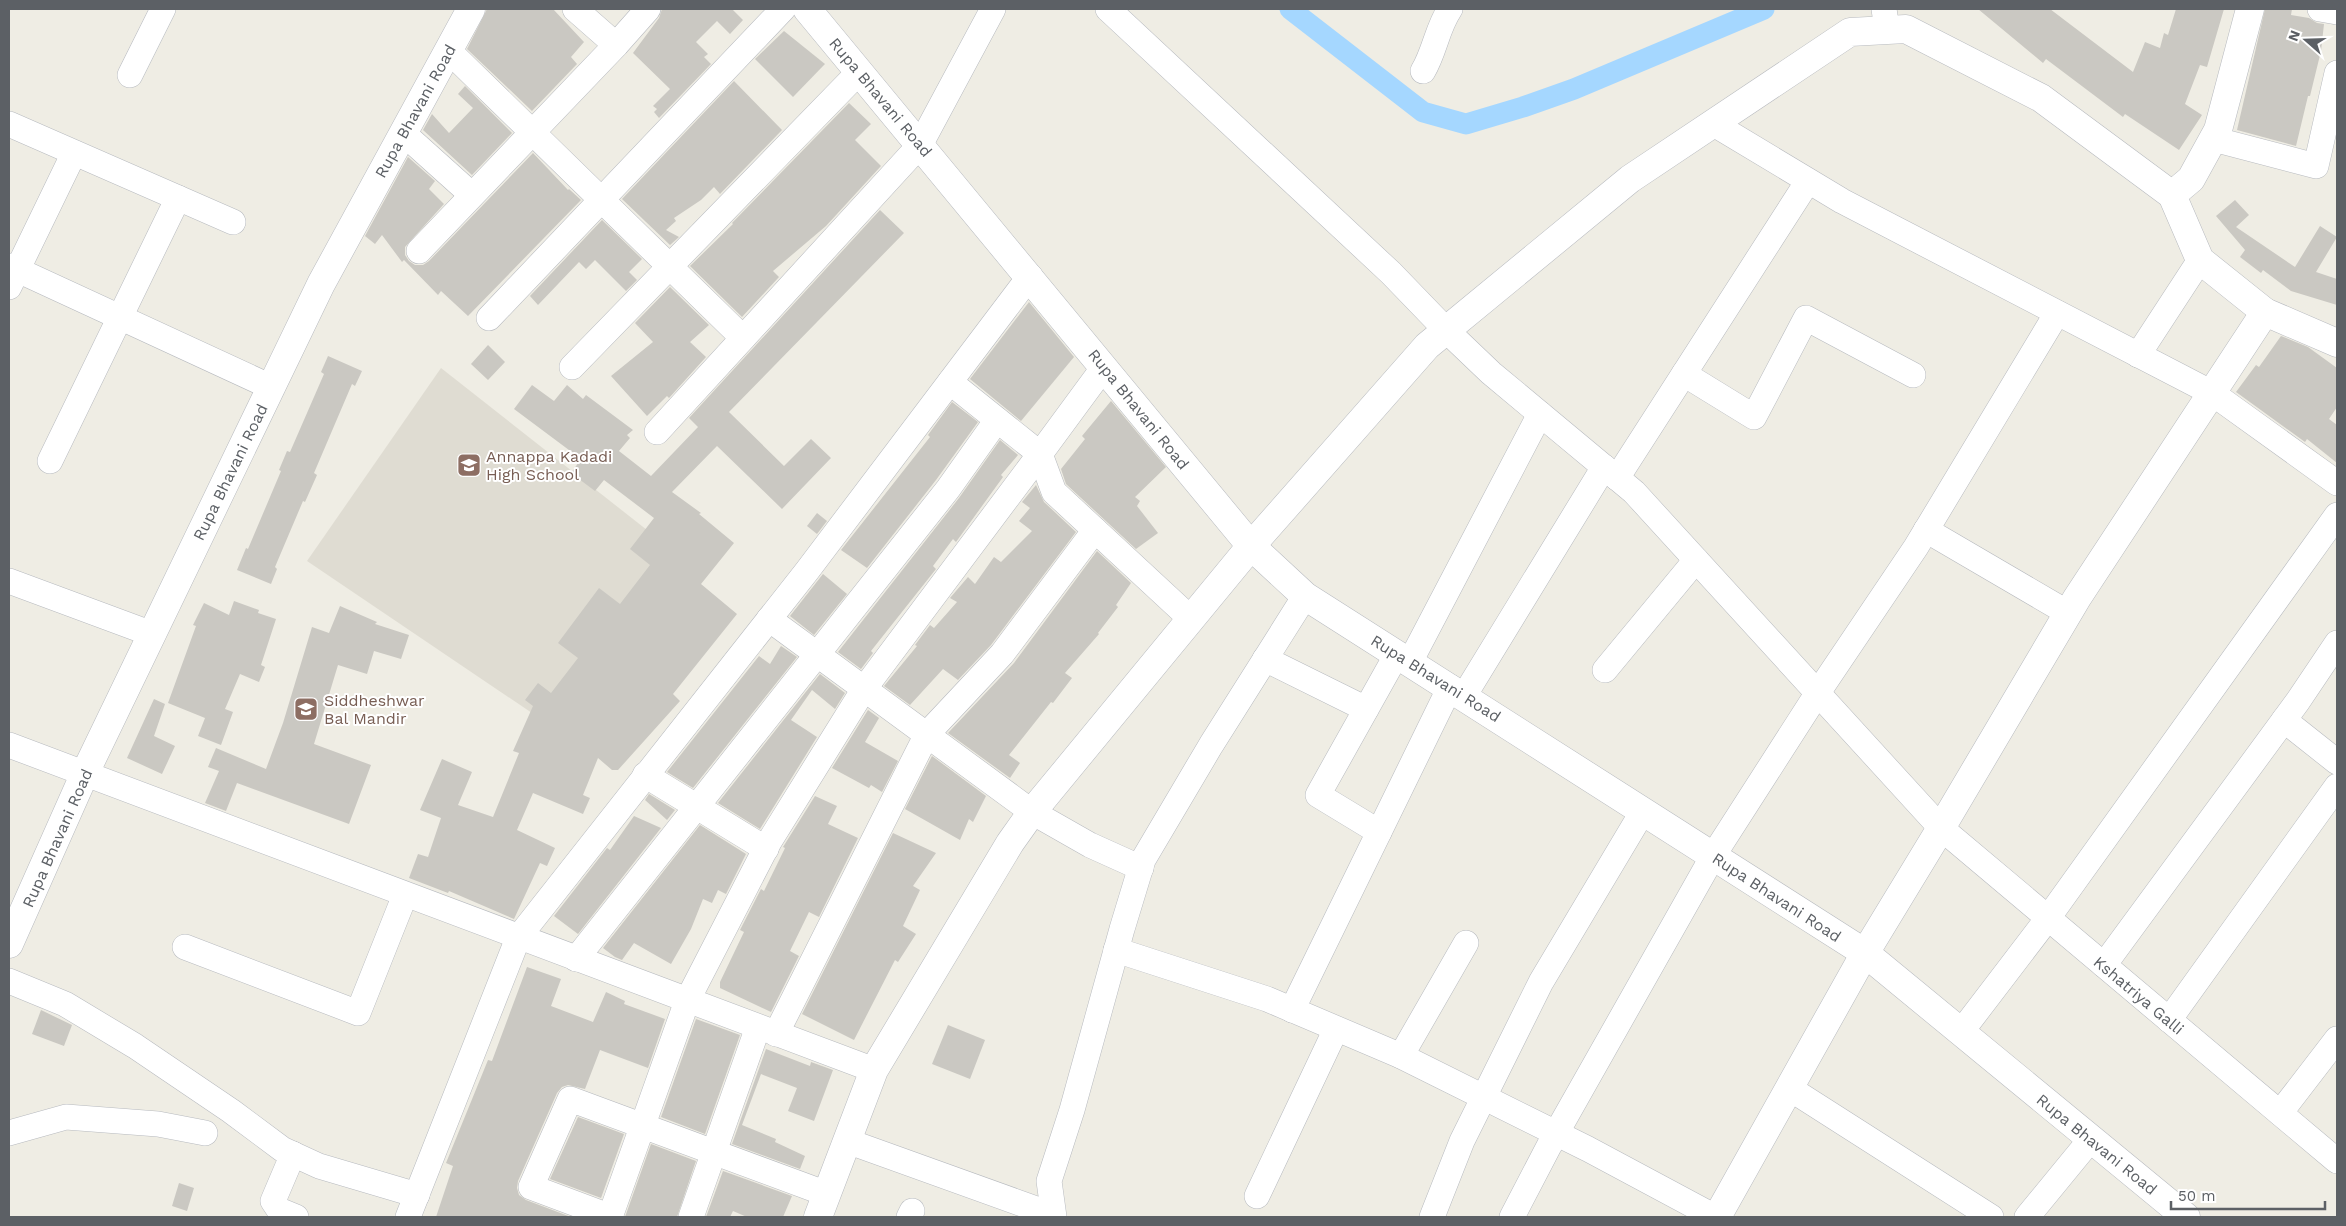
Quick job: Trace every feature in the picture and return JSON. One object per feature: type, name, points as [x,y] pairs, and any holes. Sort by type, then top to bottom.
[{"type":"street","points":[[130,75],[163,9]]},
{"type":"street","name":"Rupa Bhavani Road","points":[[9,944],[85,773],[321,284],[471,9]]},
{"type":"street","points":[[575,9],[616,45]]},
{"type":"street","points":[[419,251],[616,45],[648,9]]},
{"type":"street","points":[[489,318],[783,9]]},
{"type":"street","name":"Rupa Bhavani Road","points":[[807,9],[1030,276],[1251,546],[1305,596],[1865,953],[2186,1217]]},
{"type":"street","points":[[657,432],[920,145],[993,9]]},
{"type":"street","name":"Kshatriya Galli","points":[[1108,9],[1391,273],[1447,331],[1492,373],[1634,492],[1941,828],[2337,1159]]},
{"type":"street","points":[[1423,71],[1432,57],[1444,17],[1450,9]]},
{"type":"street","points":[[2172,195],[2191,179],[2218,130],[2250,9]]},
{"type":"street","points":[[2320,9],[2337,12]]},
{"type":"street","points":[[1104,367],[864,688],[766,849],[687,1000],[643,1126],[611,1217],[531,1187],[570,1099],[643,1126],[714,1152],[823,1206],[874,1070],[1010,843],[1032,812],[1251,546],[1427,346],[1630,179],[1850,32],[1886,19],[2041,98],[2172,195],[2200,260],[2266,312],[2337,343]]},
{"type":"street","points":[[448,50],[743,338]]},
{"type":"street","points":[[572,367],[859,72]]},
{"type":"street","points":[[2213,140],[2316,166],[2337,72]]},
{"type":"street","points":[[9,124],[233,222]]},
{"type":"street","points":[[1714,124],[1842,202],[2212,394],[2337,483]]},
{"type":"street","points":[[403,133],[472,195]]},
{"type":"street","points":[[74,153],[12,274],[120,317],[271,387]]},
{"type":"street","points":[[1292,1010],[1379,832],[1457,692],[1611,473],[1684,374],[1808,181]]},
{"type":"street","points":[[50,461],[178,198]]},
{"type":"street","points":[[2138,355],[2200,260]]},
{"type":"street","points":[[9,981],[65,1004],[135,1046],[282,1149],[412,1206],[518,938],[645,774],[769,619],[1030,276]]},
{"type":"street","points":[[1116,950],[1267,999],[1401,1056],[1557,1133],[1716,1217],[1865,953],[2068,613],[2266,312]]},
{"type":"street","points":[[1512,1217],[1557,1133],[1713,856],[1817,694],[1926,530],[2057,313]]},
{"type":"street","points":[[1684,374],[1754,417],[1806,318],[1913,375]]},
{"type":"street","points":[[950,382],[1040,454],[1054,492],[1191,619]]},
{"type":"street","points":[[1379,832],[1318,795],[1366,709],[1403,658],[1540,414]]},
{"type":"street","points":[[576,959],[816,653],[948,489],[997,420]]},
{"type":"street","points":[[1961,1032],[2048,918],[2337,515]]},
{"type":"street","points":[[691,1217],[714,1152],[767,1030],[927,734],[1002,654],[1095,530]]},
{"type":"street","points":[[1926,530],[2068,613]]},
{"type":"street","points":[[1605,670],[1696,560]]},
{"type":"street","points":[[9,581],[152,634]]},
{"type":"street","points":[[847,1141],[1054,1216],[1049,1181],[1072,1110],[1116,950],[1144,860],[1211,744],[1305,596]]},
{"type":"street","points":[[769,619],[1032,812],[1090,844],[1141,868]]},
{"type":"street","points":[[2104,965],[2284,720],[2337,643]]},
{"type":"street","points":[[1265,659],[1366,709]]},
{"type":"street","points":[[2284,720],[2333,751]]},
{"type":"street","points":[[9,745],[518,938],[874,1070]]},
{"type":"street","points":[[645,774],[766,849]]},
{"type":"street","points":[[2169,1020],[2337,786]]},
{"type":"street","points":[[1432,1217],[1462,1141],[1541,982],[1643,811]]},
{"type":"street","points":[[185,947],[358,1013],[406,895]]},
{"type":"street","points":[[1401,1056],[1466,943]]},
{"type":"street","points":[[1257,1196],[1336,1029]]},
{"type":"street","points":[[2280,1113],[2337,1040]]},
{"type":"street","points":[[1789,1088],[1991,1217]]},
{"type":"street","points":[[9,1133],[66,1117],[158,1124],[205,1133]]},
{"type":"street","points":[[2027,1217],[2091,1139]]},
{"type":"street","points":[[293,1154],[273,1201],[279,1210],[296,1217]]},
{"type":"shaded area","name":"Annappa Kadadi High School","points":[[441,368],[694,567],[563,734],[307,561]]},
{"type":"building","points":[[487,9],[553,9],[584,42],[571,57],[577,64],[532,111],[467,49]]},
{"type":"building","points":[[662,9],[732,9],[743,20],[730,34],[717,21],[696,42],[708,54],[704,57],[711,64],[659,118],[654,112],[657,109],[653,106],[670,89],[633,53],[659,18]]},
{"type":"building","points":[[1978,9],[2050,9],[2133,72],[2145,42],[2160,48],[2164,33],[2168,35],[2176,9],[2224,9],[2207,67],[2200,65],[2185,104],[2202,115],[2179,150],[2125,114],[2123,117],[2046,59],[2043,63]]},
{"type":"building","points":[[2265,9],[2292,9],[2291,15],[2309,18],[2317,23],[2324,24],[2321,51],[2296,146],[2237,130]]},
{"type":"building","points":[[784,31],[825,64],[793,97],[755,59]]},
{"type":"building","points":[[734,81],[782,130],[720,194],[714,187],[701,200],[674,218],[676,221],[666,230],[679,237],[670,245],[622,199]]},
{"type":"building","points":[[465,86],[512,133],[472,175],[423,130],[432,114],[449,133],[473,108],[458,94]]},
{"type":"building","points":[[849,103],[871,124],[855,140],[881,166],[826,226],[773,271],[779,277],[742,317],[690,266]]},
{"type":"building","points":[[533,153],[568,190],[581,200],[468,316],[441,291],[438,295],[404,260],[402,262],[382,235],[375,244],[365,236],[408,157],[435,181],[429,189],[444,204],[405,247],[405,255],[409,261],[415,265],[423,265]]},
{"type":"building","points":[[2235,200],[2249,215],[2236,227],[2295,267],[2320,226],[2337,237],[2316,272],[2337,279],[2337,305],[2291,291],[2263,270],[2261,273],[2240,257],[2245,250],[2216,216]]},
{"type":"building","points":[[880,210],[904,233],[729,412],[784,466],[811,439],[831,458],[782,509],[717,446],[672,492],[701,513],[699,514],[734,543],[701,584],[737,614],[673,694],[680,701],[618,770],[612,770],[598,758],[583,795],[590,798],[583,814],[533,793],[517,830],[555,848],[547,866],[540,863],[514,919],[449,891],[448,893],[409,878],[418,854],[428,857],[441,818],[420,810],[442,759],[472,772],[458,805],[493,817],[519,753],[513,751],[533,706],[525,700],[538,683],[551,693],[578,658],[558,643],[599,588],[620,604],[650,565],[630,549],[654,518],[604,480],[595,491],[571,473],[581,459],[514,409],[532,385],[554,401],[567,385],[583,399],[586,395],[633,430],[627,435],[630,438],[619,451],[651,476],[698,427],[689,418]]},
{"type":"building","points":[[602,220],[642,259],[629,272],[637,280],[626,291],[595,260],[586,269],[579,262],[538,305],[530,296]]},
{"type":"building","points":[[670,287],[709,325],[690,342],[706,357],[669,398],[667,396],[647,416],[611,376],[653,342],[635,323]]},
{"type":"building","points":[[1029,302],[1074,357],[1021,421],[970,379]]},
{"type":"building","points":[[2281,336],[2308,347],[2337,368],[2337,407],[2329,419],[2337,425],[2337,463],[2307,439],[2305,442],[2236,392],[2256,365],[2259,367]]},
{"type":"building","points":[[488,345],[505,362],[488,380],[471,364]]},
{"type":"building","points":[[328,356],[362,371],[355,386],[352,384],[314,473],[317,475],[305,502],[303,501],[275,567],[277,569],[271,584],[237,570],[246,548],[248,549],[281,471],[279,470],[287,451],[290,452],[324,374],[321,372]]},
{"type":"building","points":[[1111,401],[1166,467],[1135,497],[1140,501],[1137,506],[1158,533],[1136,549],[1066,484],[1061,469],[1085,439],[1082,436]]},
{"type":"building","points":[[952,402],[978,422],[936,480],[867,568],[841,550],[930,437],[928,435]]},
{"type":"building","points":[[1000,440],[1018,455],[1001,475],[1003,477],[956,542],[953,539],[933,566],[936,569],[871,651],[873,653],[861,669],[838,652],[959,498]]},
{"type":"building","points":[[1036,485],[1044,502],[1076,532],[991,645],[958,680],[943,669],[910,705],[884,686],[917,646],[915,645],[930,625],[934,628],[957,602],[950,598],[968,577],[975,584],[994,557],[1001,562],[1032,531],[1019,521],[1030,508],[1022,502]]},
{"type":"building","points":[[817,513],[827,521],[817,534],[807,526]]},
{"type":"building","points":[[1097,551],[1131,583],[1116,605],[1118,607],[1099,634],[1065,673],[1072,678],[1009,755],[1020,763],[1010,778],[948,733],[1014,663]]},
{"type":"building","points":[[823,574],[847,594],[814,635],[790,616]]},
{"type":"building","points":[[234,601],[259,610],[258,613],[276,619],[261,665],[265,667],[259,682],[240,674],[225,709],[233,712],[221,745],[198,736],[205,718],[168,703],[196,626],[193,625],[204,603],[229,615]]},
{"type":"building","name":"Siddheshwar Bal Mandir","points":[[340,606],[377,622],[375,624],[409,635],[401,659],[374,651],[367,674],[338,665],[314,744],[371,765],[349,824],[237,783],[226,811],[205,803],[219,771],[208,767],[216,748],[266,769],[283,723],[312,627],[329,633]]},
{"type":"building","points":[[781,646],[797,657],[693,788],[667,772],[759,656],[770,664]]},
{"type":"building","points":[[820,674],[845,693],[835,709],[812,690],[791,720],[817,737],[760,829],[718,803]]},
{"type":"building","points":[[154,699],[165,704],[154,736],[175,746],[162,774],[127,758]]},
{"type":"building","points":[[868,710],[879,718],[865,742],[898,761],[882,792],[871,785],[869,788],[832,768]]},
{"type":"building","points":[[932,756],[986,796],[973,822],[969,819],[960,840],[905,809]]},
{"type":"building","points":[[649,794],[675,810],[667,820],[645,800]]},
{"type":"building","points":[[815,796],[837,806],[828,824],[858,838],[819,917],[809,912],[790,951],[799,956],[771,1012],[720,988],[720,982],[744,932],[740,930],[761,889],[764,891],[785,848],[783,847]]},
{"type":"building","points":[[634,816],[661,828],[578,934],[554,916],[607,848],[610,850]]},
{"type":"building","points":[[700,825],[746,854],[726,894],[718,890],[712,903],[703,899],[691,929],[671,964],[634,943],[622,960],[615,957],[603,948]]},
{"type":"building","points":[[893,833],[936,853],[913,886],[920,890],[903,926],[916,934],[898,962],[895,960],[854,1040],[802,1014]]},
{"type":"building","points":[[527,967],[561,979],[551,1006],[593,1022],[606,992],[625,1001],[624,1004],[665,1019],[648,1068],[600,1050],[585,1089],[568,1085],[562,1087],[557,1093],[518,1181],[517,1188],[519,1195],[526,1200],[571,1217],[436,1217],[453,1166],[446,1163],[488,1060],[492,1061]]},
{"type":"building","points":[[41,1010],[72,1025],[64,1046],[32,1034]]},
{"type":"building","points":[[696,1019],[740,1035],[705,1134],[661,1117]]},
{"type":"building","points":[[948,1025],[985,1040],[970,1079],[932,1064]]},
{"type":"building","points":[[766,1049],[810,1066],[811,1062],[833,1070],[814,1121],[788,1111],[797,1088],[761,1074],[742,1125],[776,1139],[775,1142],[805,1156],[800,1169],[732,1144]]},
{"type":"building","points":[[578,1117],[624,1134],[601,1198],[550,1179]]},
{"type":"building","points":[[651,1144],[696,1161],[677,1217],[625,1217]]},
{"type":"building","points":[[723,1171],[792,1196],[783,1217],[747,1217],[733,1211],[730,1217],[706,1217]]},
{"type":"building","points":[[179,1183],[194,1188],[187,1211],[172,1206]]},
{"type":"waterway","points":[[1290,9],[1423,112],[1466,124],[1574,89],[1764,9]]},
{"type":"place","name":"Annappa Kadadi High School","points":[[469,465]]},
{"type":"place","name":"Siddheshwar Bal Mandir","points":[[306,709]]}]
